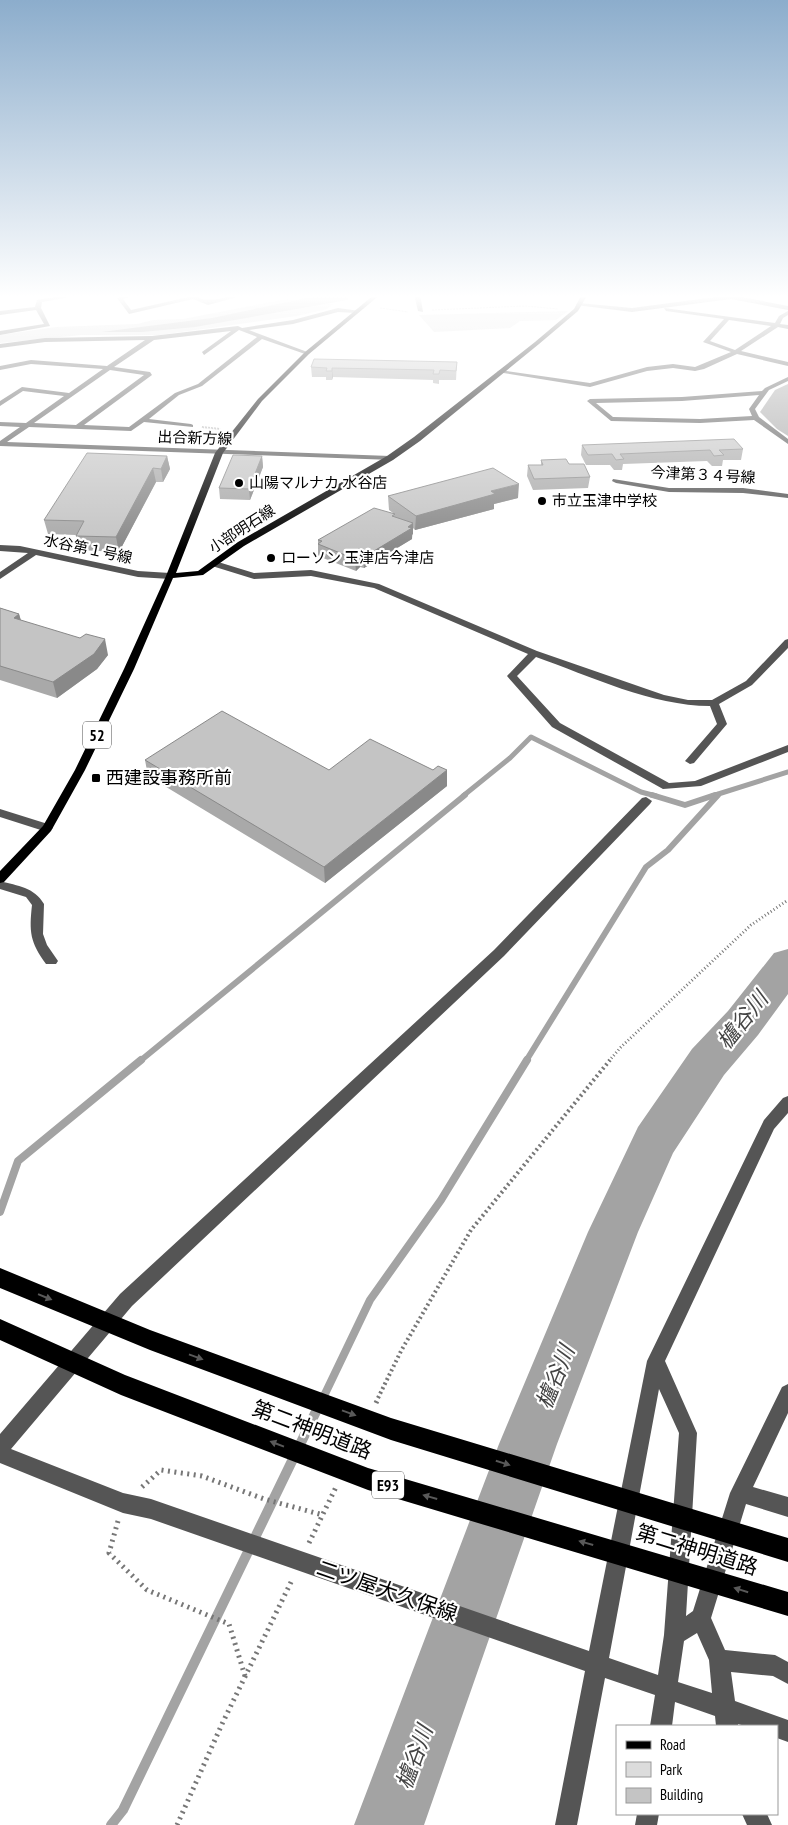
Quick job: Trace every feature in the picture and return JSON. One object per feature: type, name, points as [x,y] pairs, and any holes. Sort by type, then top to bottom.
[{"type":"highway","name":"第二神明道路","points":[[0,1278],[150,1340],[391,1429],[788,1550]]},
{"type":"highway","name":"第二神明道路","points":[[0,1329],[120,1384],[368,1479],[788,1604]]},
{"type":"main road","name":"小部明石線","points":[[0,879],[47,828],[92,745],[170,576],[220,452],[260,400],[281,379]]},
{"type":"main road","name":"小部明石線","points":[[170,576],[200,573],[241,544],[390,458],[417,439],[491,379]]},
{"type":"street","points":[[0,444],[25,424],[93,379]]},
{"type":"street","points":[[77,426],[143,379]]},
{"type":"street","points":[[0,424],[131,429],[177,394],[200,385],[207,379]]},
{"type":"street","points":[[550,379],[590,385],[610,379]]},
{"type":"street","points":[[784,379],[765,393],[752,409],[756,418],[788,442]]},
{"type":"street","points":[[0,404],[22,389],[69,395]]},
{"type":"street","points":[[756,418],[700,421],[611,419],[590,401],[682,399],[765,393]]},
{"type":"street","points":[[142,420],[191,426]]},
{"type":"street","name":"出合新方線","points":[[0,444],[390,458]]},
{"type":"street","name":"今津第３４号線","points":[[616,481],[669,490],[723,489],[772,492],[788,496]]},
{"type":"street","name":"水谷第１号線","points":[[0,548],[35,552],[138,574],[170,576]]},
{"type":"street","points":[[0,576],[35,552]]},
{"type":"street","points":[[215,564],[254,576],[311,573],[376,586],[534,653],[662,698],[688,703],[714,703],[748,683],[788,642]]},
{"type":"street","points":[[534,653],[512,676],[556,725],[667,787],[697,784],[788,748]]},
{"type":"street","points":[[690,761],[722,724],[714,703]]},
{"type":"street","points":[[0,1448],[126,1300],[499,953],[646,801]]},
{"type":"street","points":[[0,813],[47,828]]},
{"type":"street","points":[[0,885],[30,894],[38,904],[38,946],[51,961]]},
{"type":"street","points":[[566,1825],[656,1361],[769,1125],[788,1102]]},
{"type":"street","points":[[656,1361],[688,1433],[674,1635],[661,1725]]},
{"type":"street","points":[[674,1635],[700,1618],[740,1494],[788,1394]]},
{"type":"street","name":"二ツ屋大久保線","points":[[0,1454],[124,1503],[151,1509],[773,1725]]},
{"type":"street","points":[[740,1494],[788,1507]]},
{"type":"street","points":[[700,1618],[719,1660],[727,1725]]},
{"type":"street","points":[[719,1660],[775,1666],[788,1672]]},
{"type":"path","points":[[191,426],[236,431]]},
{"type":"path","points":[[372,1412],[401,1351],[471,1230],[622,1047],[752,925],[788,900]]},
{"type":"path","points":[[352,1455],[364,1429]]},
{"type":"path","points":[[306,1551],[339,1480]]},
{"type":"path","points":[[177,1825],[222,1724],[297,1569]]},
{"type":"shaded area","points":[[788,384],[788,436],[777,429],[760,412],[775,390]]},
{"type":"building","points":[[734,439],[743,449],[719,450],[724,455],[714,456],[710,450],[620,454],[624,459],[616,460],[612,454],[588,455],[582,445]]},
{"type":"building","points":[[87,453],[167,456],[161,469],[153,468],[116,537],[76,536],[84,521],[44,520]]},
{"type":"building","points":[[233,455],[262,456],[249,489],[219,488]]},
{"type":"building","points":[[566,459],[569,464],[584,464],[590,477],[534,479],[528,465],[543,465],[541,460]]},
{"type":"building","points":[[493,468],[519,484],[491,491],[495,494],[416,516],[388,496]]},
{"type":"building","points":[[374,508],[395,514],[392,516],[413,523],[408,527],[412,528],[364,557],[360,555],[355,559],[318,544],[322,541],[318,540]]},
{"type":"building","points":[[0,608],[19,614],[14,618],[80,638],[86,634],[105,639],[94,654],[53,682],[0,666]]},
{"type":"building","points":[[222,711],[329,770],[370,739],[433,770],[438,766],[447,770],[324,867],[145,760]]},
{"type":"waterway","points":[[463,796],[510,758],[531,737],[641,792],[656,796]]},
{"type":"waterway","points":[[712,796],[788,772]]},
{"type":"waterway","points":[[140,1061],[465,795]]},
{"type":"waterway","points":[[652,795],[685,805],[712,796]]},
{"type":"waterway","points":[[526,1061],[646,867],[668,850],[717,796]]},
{"type":"waterway","name":"櫨谷川","points":[[389,1825],[528,1444],[613,1232],[655,1141],[708,1062],[743,1023],[788,964]]},
{"type":"waterway","points":[[0,1212],[18,1161],[141,1060]]},
{"type":"waterway","points":[[323,1398],[370,1300],[441,1200],[527,1060]]},
{"type":"waterway","points":[[111,1825],[123,1810],[323,1397]]},
{"type":"place","name":"山陽マルナカ 水谷店","points":[[239,483]]},
{"type":"place","name":"市立玉津中学校","points":[[542,501]]},
{"type":"place","name":"ローソン 玉津店今津店","points":[[271,558]]},
{"type":"place","name":"西建設事務所前","points":[[96,778]]}]
